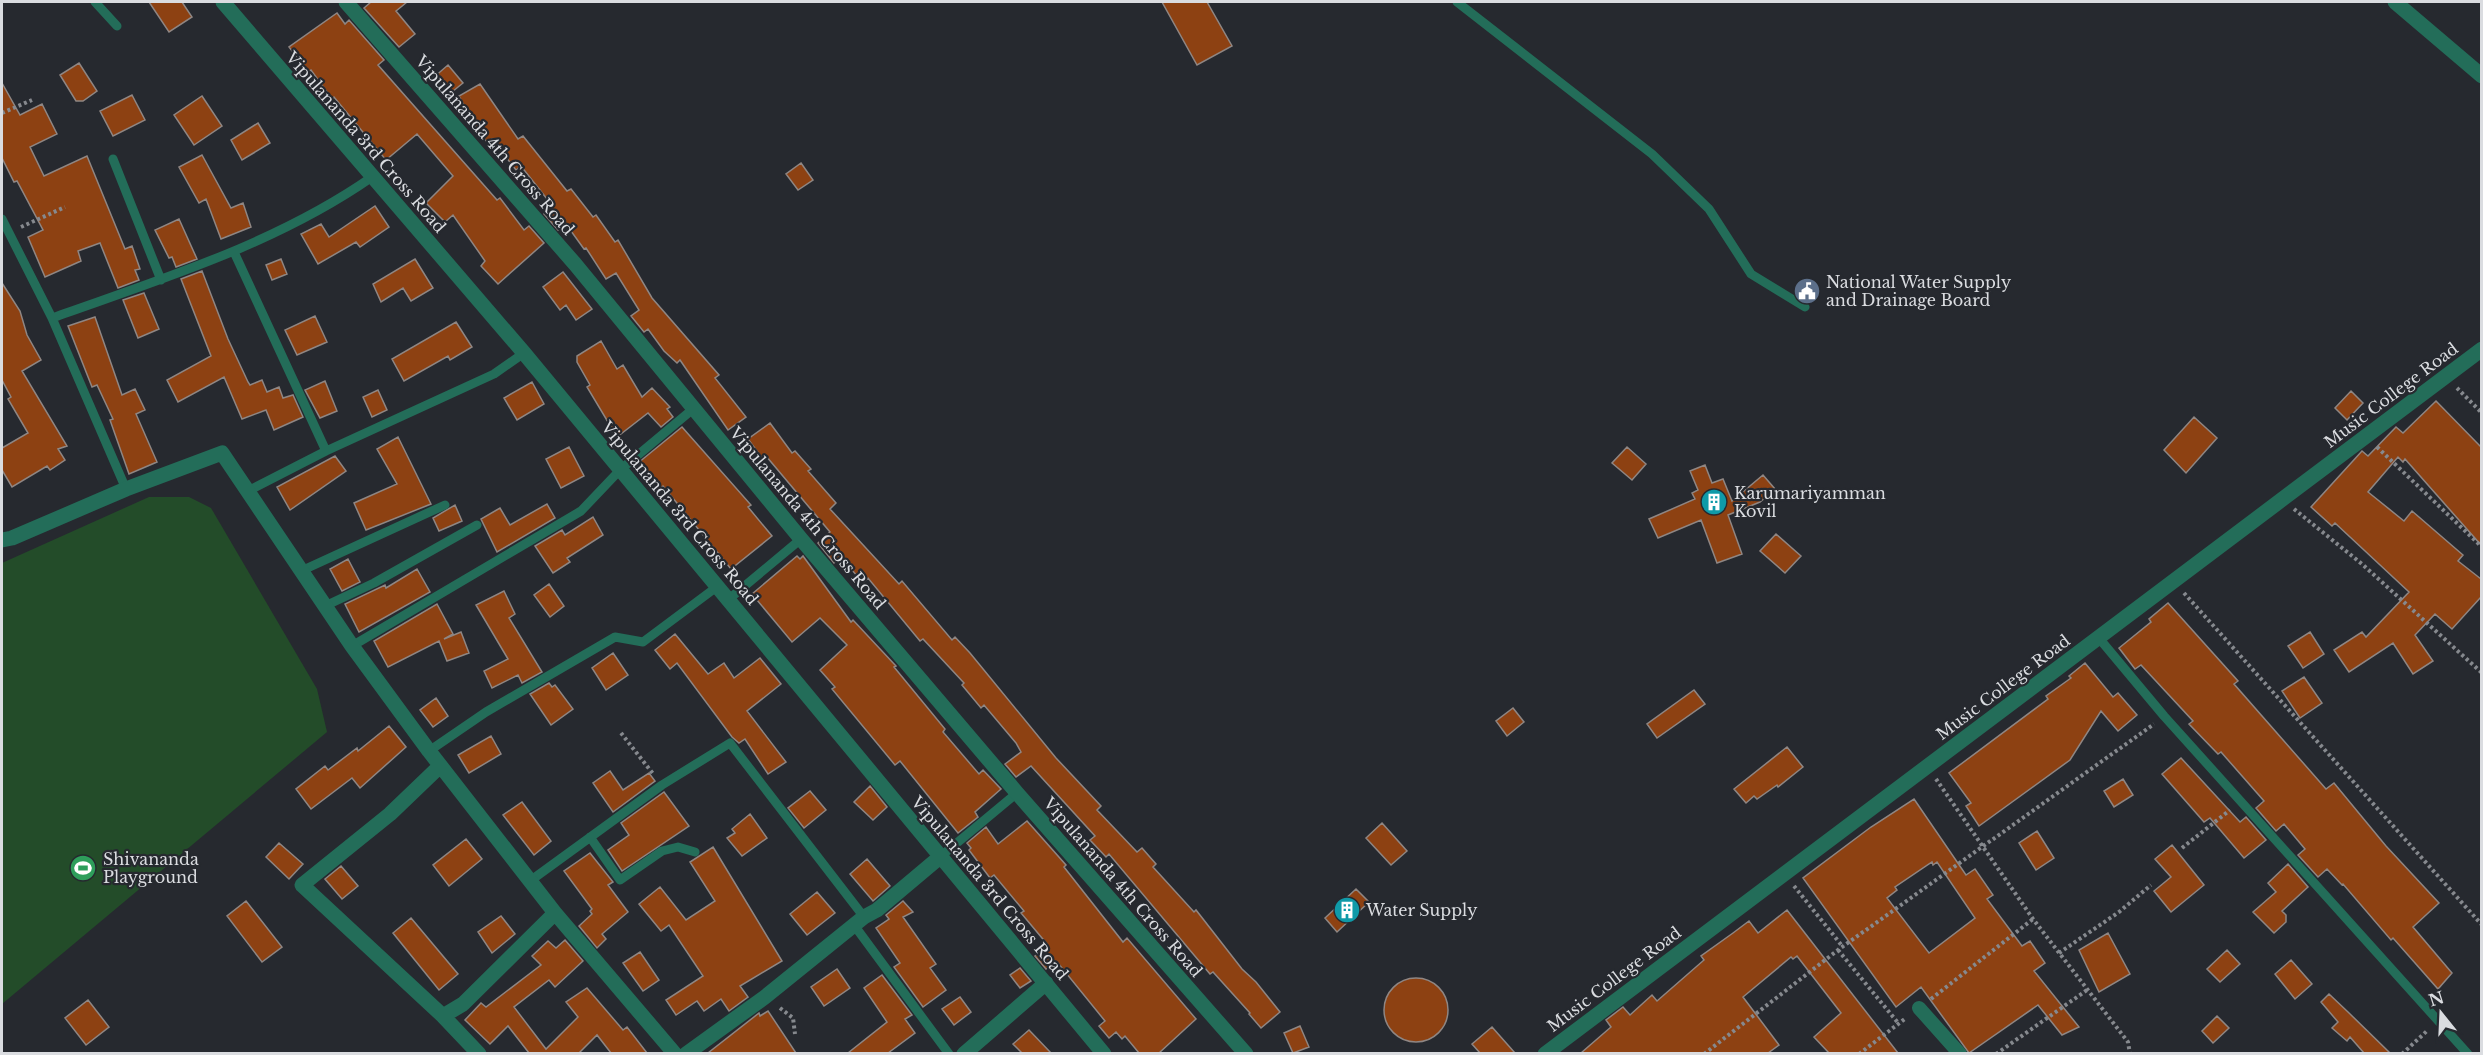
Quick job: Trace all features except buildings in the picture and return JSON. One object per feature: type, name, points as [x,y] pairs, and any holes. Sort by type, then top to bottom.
[{"type":"street","name":"Vipulananda 3rd Cross Road","points":[[223,2],[524,353],[1104,1053]]},
{"type":"street","name":"Vipulananda 4th Cross Road","points":[[346,2],[575,264],[801,539],[1017,793],[1246,1053]]},
{"type":"street","points":[[2395,2],[2481,76]]},
{"type":"street","name":"Music College Road","points":[[1545,1053],[2481,349]]},
{"type":"street","points":[[2,540],[12,538],[126,489],[222,453],[246,492],[352,646],[440,766],[555,913],[675,1053]]},
{"type":"street","points":[[440,766],[390,814],[302,885],[443,1016],[479,1053]]},
{"type":"street","points":[[686,1053],[765,997],[859,921],[877,910],[940,857]]},
{"type":"street","points":[[443,1016],[464,1004],[555,913]]},
{"type":"street","points":[[964,1053],[1046,983]]},
{"type":"street","points":[[1919,1008],[1960,1053]]},
{"type":"lane","points":[[95,2],[117,26]]},
{"type":"lane","points":[[1457,2],[1652,154],[1709,209],[1751,274],[1805,307]]},
{"type":"lane","points":[[113,159],[161,280]]},
{"type":"lane","points":[[52,318],[234,252],[337,202],[372,177]]},
{"type":"lane","points":[[2,219],[52,318],[126,489]]},
{"type":"lane","points":[[234,252],[326,451]]},
{"type":"lane","points":[[246,492],[326,451],[494,374],[524,353]]},
{"type":"lane","points":[[352,646],[581,511],[620,470],[693,409]]},
{"type":"lane","points":[[301,571],[445,505]]},
{"type":"lane","points":[[325,606],[374,583],[477,525]]},
{"type":"lane","points":[[729,599],[801,539]]},
{"type":"lane","points":[[429,751],[486,712],[615,637],[643,642],[718,586]]},
{"type":"lane","points":[[2098,637],[2164,716],[2468,1053]]},
{"type":"lane","points":[[530,881],[662,785],[730,743],[859,921],[949,1053]]},
{"type":"lane","points":[[940,857],[1017,793]]},
{"type":"lane","points":[[590,837],[620,880],[662,851],[678,847],[695,852]]},
{"type":"path","points":[[2,113],[32,100]]},
{"type":"path","points":[[9,232],[65,207]]},
{"type":"path","points":[[2445,376],[2481,414]]},
{"type":"path","points":[[2365,437],[2481,547]]},
{"type":"path","points":[[2282,499],[2362,564],[2481,673]]},
{"type":"path","points":[[2174,581],[2481,925]]},
{"type":"path","points":[[1704,1053],[1840,948],[1983,848],[2164,716]]},
{"type":"path","points":[[621,733],[662,785]]},
{"type":"path","points":[[1927,766],[2033,919],[2128,1042],[2130,1053]]},
{"type":"path","points":[[2182,848],[2242,800]]},
{"type":"path","points":[[1784,874],[1899,1024]]},
{"type":"path","points":[[2059,953],[2119,912],[2151,885]]},
{"type":"path","points":[[1859,1053],[2033,919]]},
{"type":"path","points":[[1996,1053],[2087,990]]},
{"type":"path","points":[[765,997],[793,1018],[795,1034]]},
{"type":"path","points":[[2402,1053],[2439,1021]]},
{"type":"green space","name":"Shivananda Playground","points":[[149,497],[189,497],[211,508],[317,689],[327,732],[2,1004],[2,563]]},
{"type":"place","name":"National Water Supply and Drainage Board","points":[[1807,291]]},
{"type":"place","name":"Karumariyamman Kovil","points":[[1714,502]]},
{"type":"place","name":"Shivananda Playground","points":[[83,868]]},
{"type":"place","name":"Water Supply","points":[[1347,910]]}]
